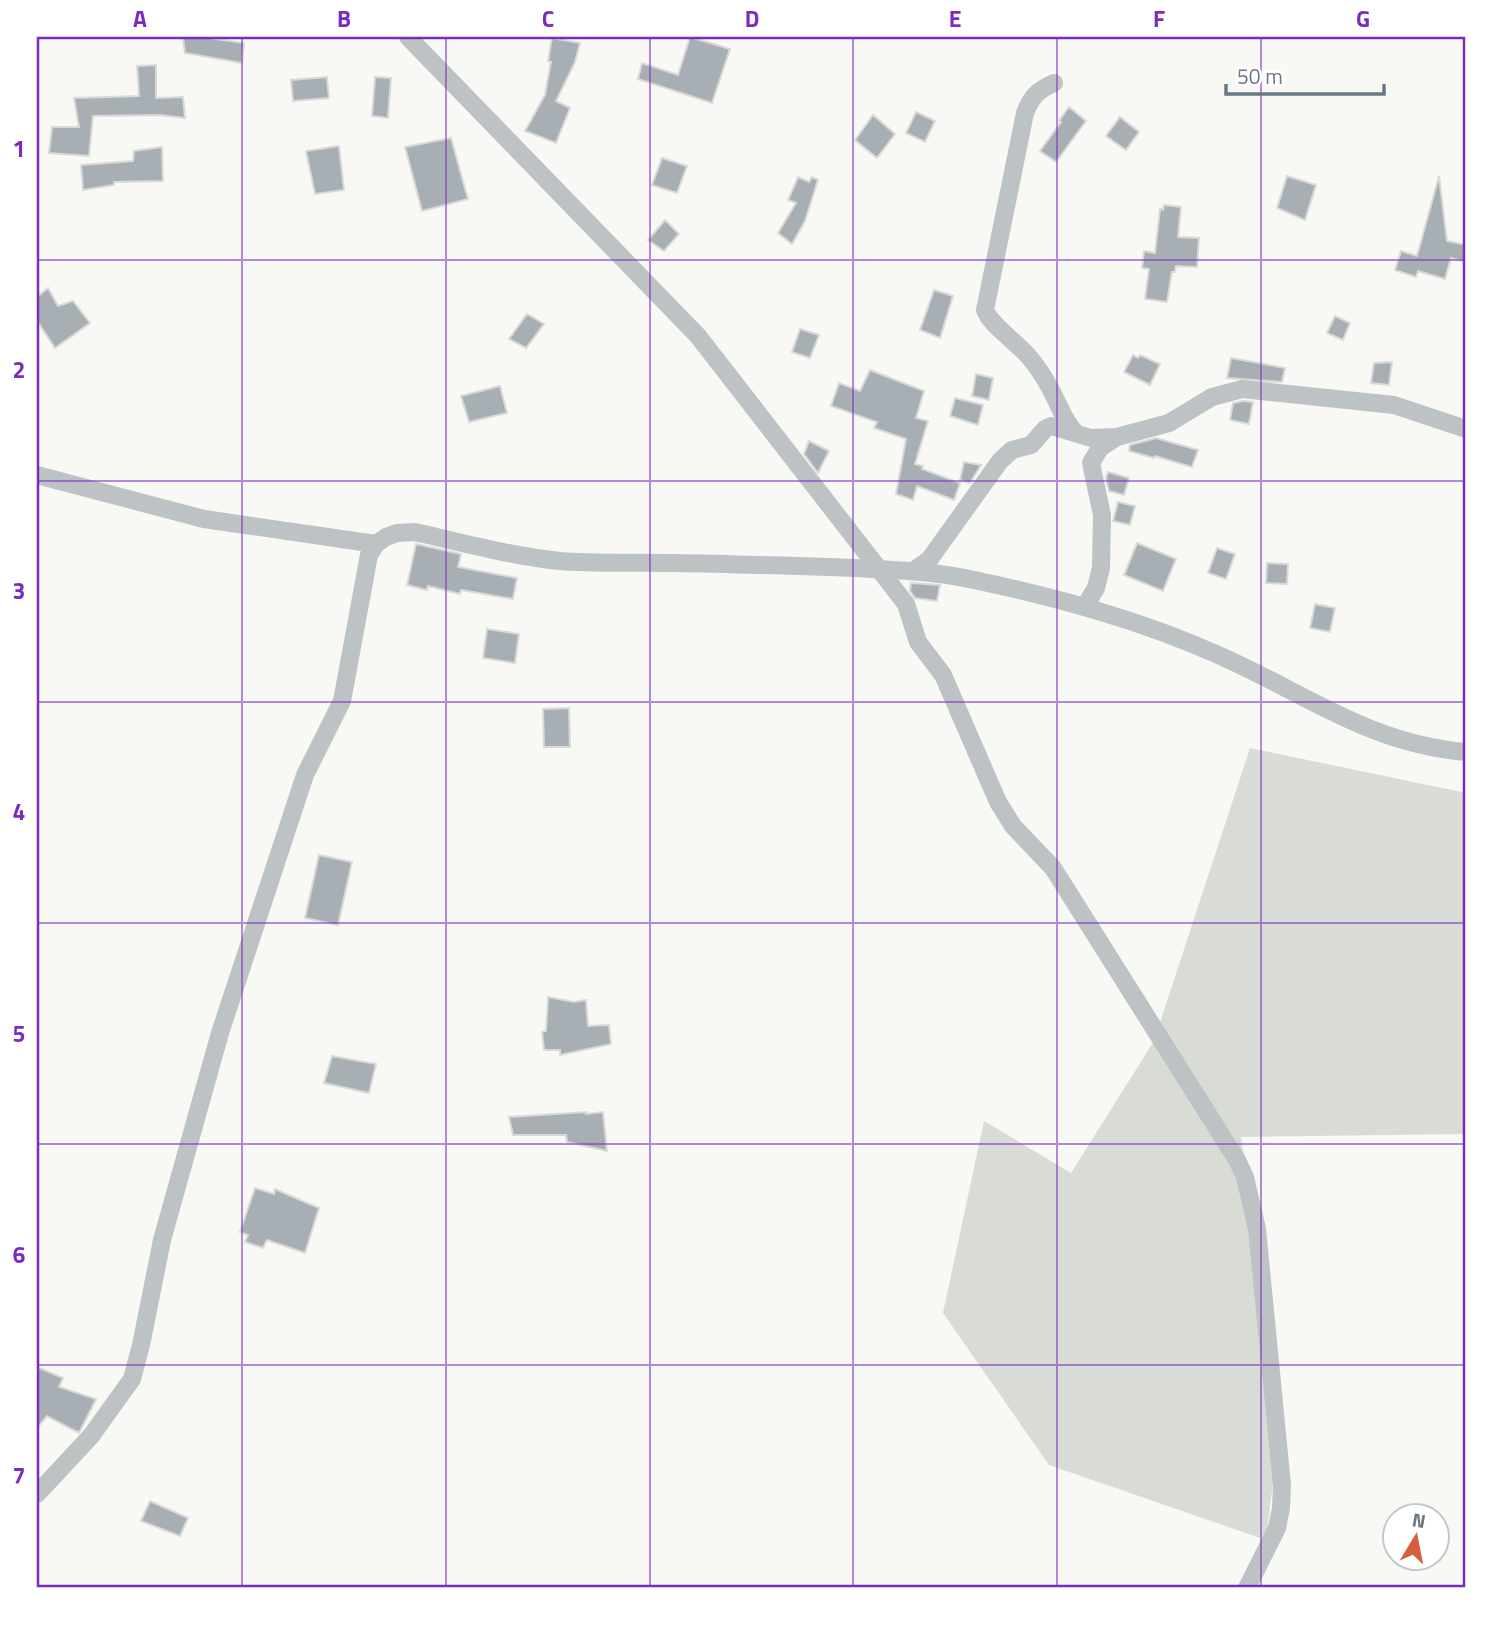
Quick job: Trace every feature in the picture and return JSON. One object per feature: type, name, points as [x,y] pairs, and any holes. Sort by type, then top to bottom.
[{"type":"street","points":[[408,37],[698,336],[906,604],[918,642],[943,675],[998,802],[1013,826],[1053,868],[1225,1140],[1245,1178],[1258,1228],[1282,1485],[1282,1508],[1277,1528],[1247,1588]]},
{"type":"street","points":[[1054,83],[1040,89],[1025,113],[985,310],[991,320],[1031,359],[1065,418],[1079,435]]},
{"type":"street","points":[[913,571],[929,560],[1000,461],[1012,450],[1031,445],[1051,426],[1091,438],[1116,437],[1169,423],[1212,397],[1242,389],[1394,405],[1466,429]]},
{"type":"street","points":[[1086,606],[1096,588],[1101,568],[1102,515],[1091,463],[1100,448],[1116,437]]},
{"type":"street","points":[[37,475],[204,519],[376,544],[397,533],[415,532],[560,561],[880,569],[971,579],[1086,606],[1132,620],[1212,652],[1329,712],[1382,734],[1411,744],[1466,752]]},
{"type":"street","points":[[37,1494],[91,1436],[131,1379],[141,1345],[162,1240],[220,1033],[305,775],[342,701],[366,567],[376,544]]},
{"type":"shaded area","points":[[1250,748],[1466,793],[1466,1134],[1241,1137],[1281,1417],[1266,1540],[1049,1465],[943,1313],[984,1121],[1071,1173],[1154,1041]]},
{"type":"building","points":[[183,37],[244,43],[242,63],[185,53]]},
{"type":"building","points":[[690,37],[730,49],[712,103],[638,79],[642,63],[678,75]]},
{"type":"building","points":[[552,38],[580,43],[575,62],[556,101],[570,108],[556,143],[525,131],[545,95]]},
{"type":"building","points":[[156,65],[156,98],[183,97],[185,118],[159,115],[93,116],[89,156],[49,153],[52,127],[79,127],[74,98],[139,96],[137,66]]},
{"type":"building","points":[[327,77],[329,98],[293,101],[291,80]]},
{"type":"building","points":[[375,77],[391,78],[388,118],[372,116]]},
{"type":"building","points":[[1069,107],[1086,121],[1056,162],[1040,151]]},
{"type":"building","points":[[916,112],[935,121],[925,142],[906,133]]},
{"type":"building","points":[[873,115],[895,134],[877,158],[855,140]]},
{"type":"building","points":[[1120,117],[1139,132],[1126,150],[1106,136]]},
{"type":"building","points":[[451,138],[468,199],[422,211],[405,147]]},
{"type":"building","points":[[339,146],[344,190],[315,194],[306,151]]},
{"type":"building","points":[[162,147],[163,181],[114,182],[114,185],[83,190],[81,165],[133,161],[134,151]]},
{"type":"building","points":[[662,158],[687,166],[677,193],[652,185]]},
{"type":"building","points":[[1287,176],[1316,185],[1305,220],[1277,208]]},
{"type":"building","points":[[1439,176],[1447,241],[1466,245],[1466,262],[1451,258],[1445,279],[1418,271],[1416,277],[1395,270],[1401,251],[1417,256]]},
{"type":"building","points":[[798,177],[809,182],[812,177],[818,180],[805,221],[792,244],[778,233],[796,203],[788,200]]},
{"type":"building","points":[[1164,205],[1181,207],[1178,237],[1199,238],[1197,267],[1176,266],[1175,272],[1172,272],[1167,302],[1145,299],[1149,269],[1142,268],[1144,251],[1155,253],[1160,209],[1163,210]]},
{"type":"building","points":[[665,220],[679,234],[664,251],[648,240]]},
{"type":"building","points":[[48,288],[58,306],[73,301],[90,323],[55,348],[37,321],[37,297]]},
{"type":"building","points":[[934,290],[953,296],[940,338],[920,330]]},
{"type":"building","points":[[527,314],[544,324],[526,348],[509,339]]},
{"type":"building","points":[[1335,316],[1350,323],[1343,340],[1327,333]]},
{"type":"building","points":[[800,329],[819,335],[810,358],[792,352]]},
{"type":"building","points":[[1133,355],[1138,358],[1140,355],[1160,364],[1150,385],[1124,372]]},
{"type":"building","points":[[1231,358],[1285,368],[1282,382],[1227,378]]},
{"type":"building","points":[[1392,362],[1389,385],[1371,383],[1374,363]]},
{"type":"building","points":[[870,370],[924,391],[916,418],[928,421],[915,464],[960,483],[954,500],[917,486],[913,500],[896,494],[906,439],[874,428],[877,422],[831,406],[839,383],[860,391]]},
{"type":"building","points":[[976,374],[993,378],[989,400],[972,396]]},
{"type":"building","points":[[500,386],[507,413],[469,422],[461,396]]},
{"type":"building","points":[[955,398],[983,405],[978,425],[950,416]]},
{"type":"building","points":[[1253,402],[1249,424],[1230,420],[1233,403]]},
{"type":"building","points":[[1156,438],[1198,450],[1192,467],[1129,451],[1130,445]]},
{"type":"building","points":[[809,441],[829,451],[818,473],[804,454]]},
{"type":"building","points":[[964,462],[981,465],[970,483],[960,480]]},
{"type":"building","points":[[1108,472],[1129,478],[1124,495],[1109,491],[1106,478]]},
{"type":"building","points":[[1118,502],[1135,506],[1130,525],[1113,521]]},
{"type":"building","points":[[1137,543],[1176,559],[1163,591],[1124,575]]},
{"type":"building","points":[[416,544],[461,554],[458,567],[517,578],[513,599],[461,590],[460,594],[428,586],[427,590],[407,585]]},
{"type":"building","points":[[1217,548],[1235,554],[1226,579],[1208,573]]},
{"type":"building","points":[[1267,563],[1288,564],[1287,584],[1266,583]]},
{"type":"building","points":[[911,583],[940,585],[937,601],[915,598],[910,591]]},
{"type":"building","points":[[1315,604],[1335,608],[1330,632],[1310,628]]},
{"type":"building","points":[[487,629],[519,634],[515,663],[483,658]]},
{"type":"building","points":[[569,708],[570,747],[544,747],[543,709]]},
{"type":"building","points":[[319,855],[352,862],[338,925],[305,918]]},
{"type":"building","points":[[548,997],[574,1002],[586,1000],[588,1026],[609,1025],[611,1044],[560,1055],[560,1050],[544,1050],[542,1032],[546,1031]]},
{"type":"building","points":[[332,1056],[376,1064],[369,1093],[324,1083]]},
{"type":"building","points":[[603,1112],[607,1151],[567,1142],[566,1135],[513,1135],[509,1117]]},
{"type":"building","points":[[255,1188],[274,1194],[275,1189],[319,1208],[305,1253],[267,1240],[263,1248],[245,1242],[248,1235],[240,1232]]},
{"type":"building","points":[[37,1367],[63,1378],[59,1387],[96,1399],[79,1433],[47,1416],[37,1428]]},
{"type":"building","points":[[150,1501],[188,1518],[180,1536],[141,1521]]}]
